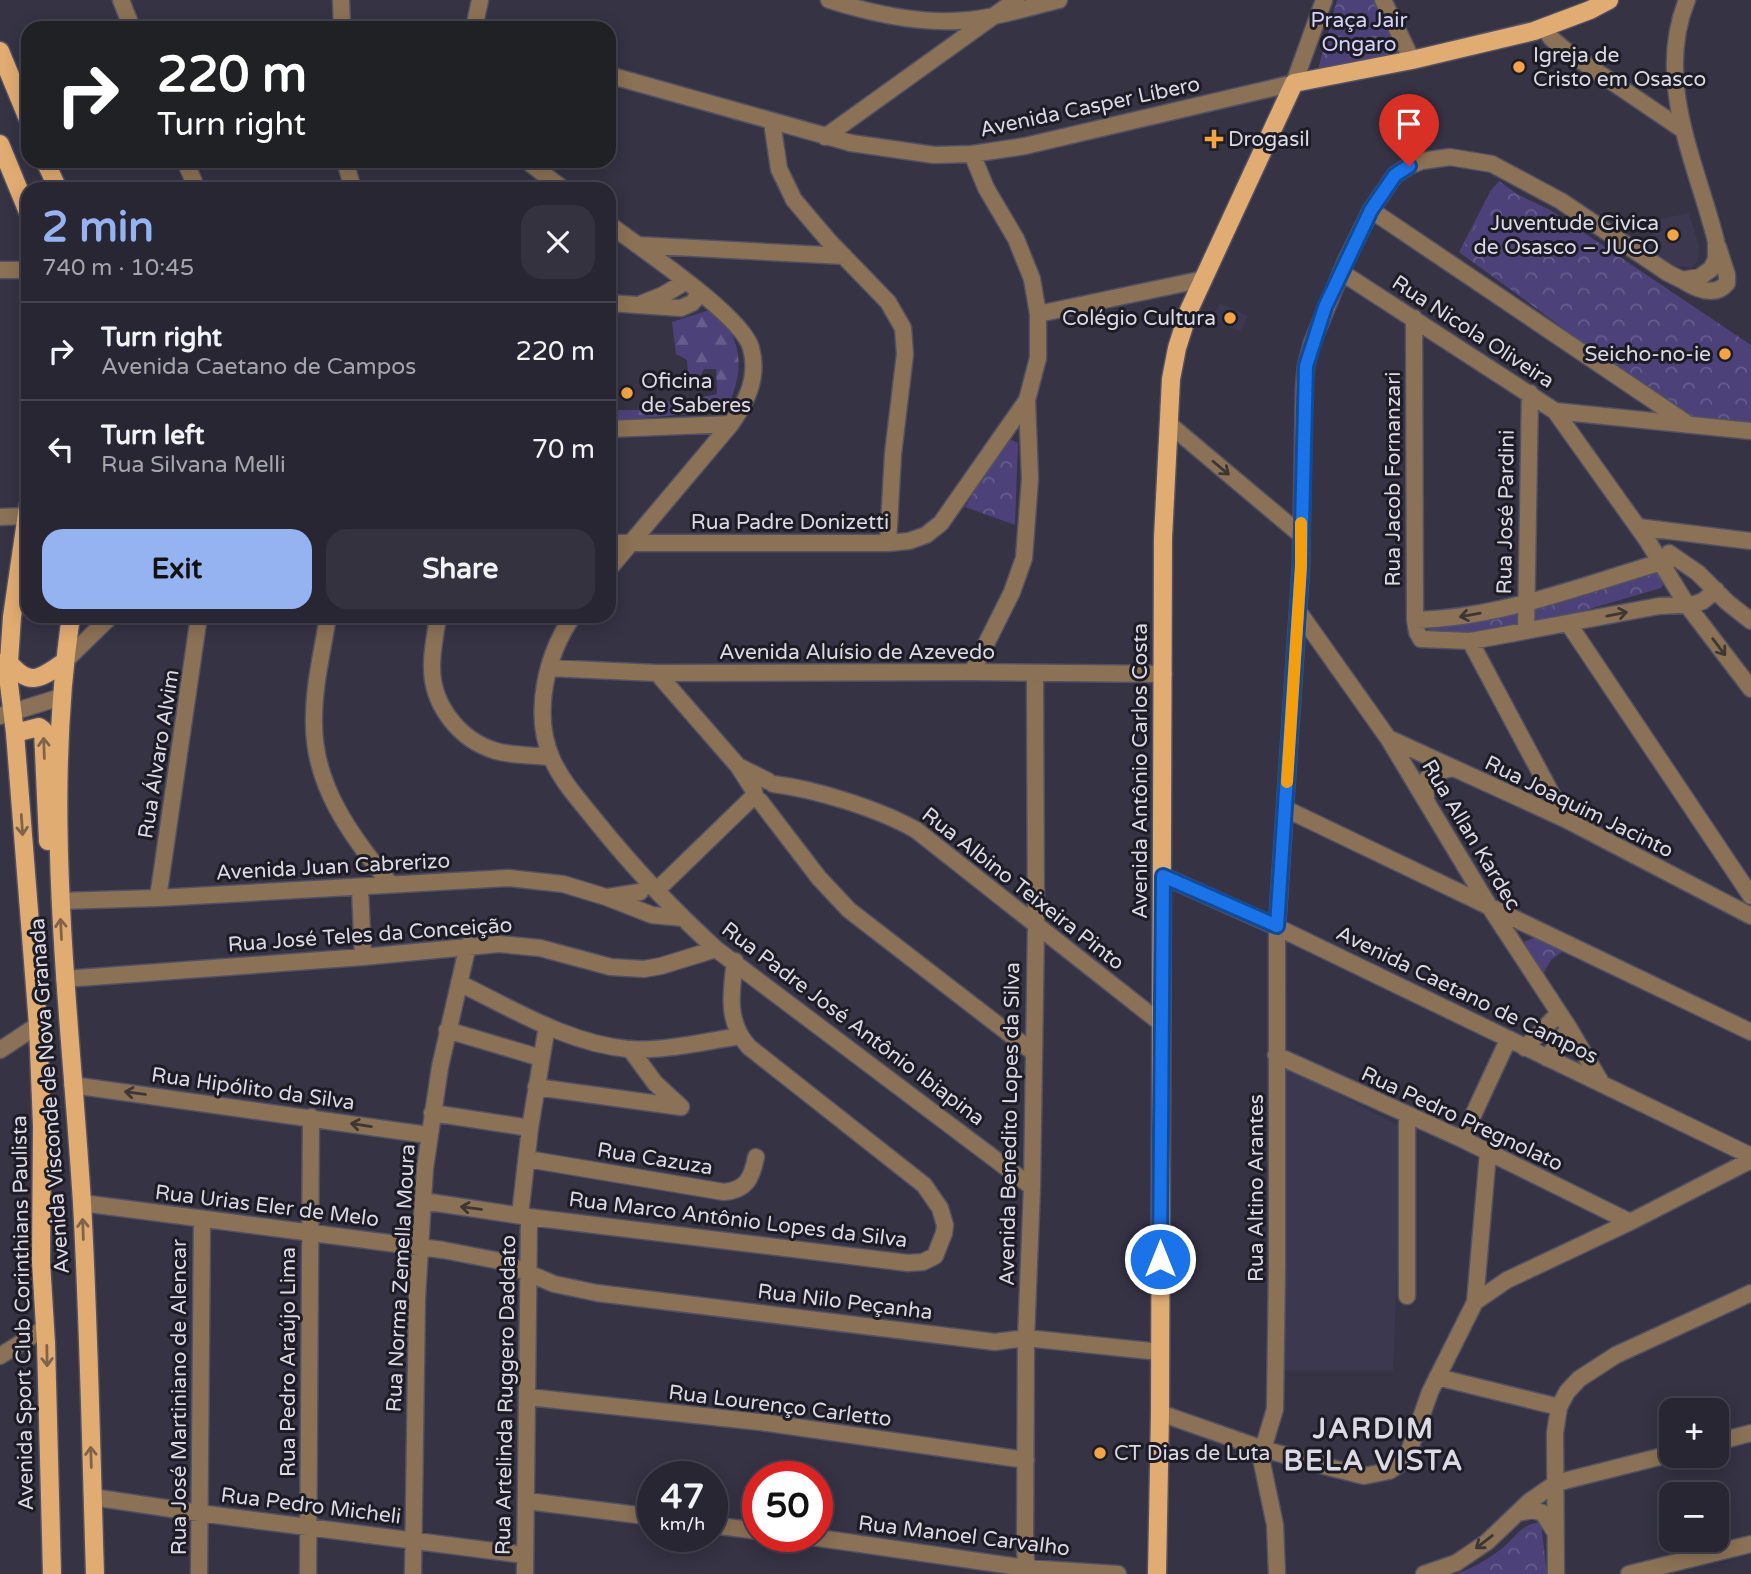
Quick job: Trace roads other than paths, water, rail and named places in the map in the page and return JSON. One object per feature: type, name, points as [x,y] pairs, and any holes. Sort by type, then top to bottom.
[{"type":"main road","points":[[1294,83],[1412,60],[1544,27],[1609,0]]},
{"type":"main road","points":[[0,51],[21,102]]},
{"type":"main road","name":"Avenida Antônio Carlos Costa","points":[[1157,1574],[1163,537],[1171,379],[1189,310],[1294,83]]},
{"type":"main road","points":[[0,144],[21,195]]},
{"type":"main road","name":"Avenida Sport Club Corinthians Paulista","points":[[21,559],[8,660],[6,714],[15,733],[38,1025],[42,1126],[41,1262],[52,1574]]},
{"type":"main road","name":"Avenida Visconde de Nova Granada","points":[[70,623],[61,697],[59,894],[82,1203],[95,1574]]},
{"type":"main road","points":[[8,660],[22,676],[34,679],[64,662]]},
{"type":"main road","points":[[15,733],[39,727],[44,732],[49,866],[59,894]]},
{"type":"street","points":[[121,0],[129,21]]},
{"type":"street","points":[[341,0],[342,21]]},
{"type":"street","points":[[476,21],[480,0]]},
{"type":"street","points":[[830,0],[919,19],[967,21],[1059,0]]},
{"type":"street","points":[[825,137],[1016,0]]},
{"type":"street","name":"Avenida Antônio Carlos Costa","points":[[1294,83],[1324,0]]},
{"type":"street","points":[[1383,0],[1412,60]]},
{"type":"street","points":[[1682,280],[1700,277],[1711,270],[1716,259],[1716,240],[1683,130],[1674,78],[1676,38],[1687,0]]},
{"type":"street","points":[[1544,27],[1564,50],[1683,130]]},
{"type":"street","name":"Avenida Casper Líbero","points":[[616,77],[825,137],[934,155],[972,155],[1076,135],[1294,83]]},
{"type":"street","points":[[772,122],[777,159],[786,186],[808,218],[888,302],[903,328],[905,354],[888,543]]},
{"type":"street","points":[[972,155],[986,188],[1016,239],[1032,279],[1038,314],[1038,358],[1027,400],[1030,479],[1024,558],[1012,592],[972,672]]},
{"type":"street","name":"Rua Altino Arantes","points":[[1263,1449],[1275,1409],[1277,926],[1298,611],[1306,366],[1325,307],[1371,210],[1395,175],[1409,166],[1439,157],[1479,160],[1492,164],[1534,185],[1668,273],[1693,287],[1714,292],[1727,283],[1716,240]]},
{"type":"street","points":[[536,168],[554,182]]},
{"type":"street","points":[[1371,210],[1685,422]]},
{"type":"street","points":[[616,229],[731,318],[751,346],[754,369],[753,382],[745,403],[731,424],[616,560]]},
{"type":"street","points":[[636,245],[844,256]]},
{"type":"street","points":[[0,270],[21,270]]},
{"type":"street","name":"Rua Nicola Oliveira","points":[[1341,272],[1555,411],[1643,534],[1669,558],[1691,568],[1751,621]]},
{"type":"street","points":[[1038,314],[1204,279]]},
{"type":"street","points":[[641,304],[685,282]]},
{"type":"street","points":[[616,303],[681,308],[692,303],[701,294]]},
{"type":"street","name":"Rua Jacob Fornanzari","points":[[1414,318],[1415,620],[1421,639],[1470,640]]},
{"type":"street","name":"Rua José Pardini","points":[[1526,631],[1530,393]]},
{"type":"street","name":"Rua Padre Donizetti","points":[[616,543],[909,541],[926,535],[941,523],[1027,400]]},
{"type":"street","points":[[1555,411],[1685,422],[1751,431]]},
{"type":"street","points":[[616,429],[731,424]]},
{"type":"street","points":[[1169,424],[1301,535]]},
{"type":"street","points":[[0,517],[21,513]]},
{"type":"street","points":[[1643,534],[1696,534],[1751,541]]},
{"type":"street","points":[[1415,620],[1460,617],[1525,603],[1669,558],[1679,541],[1696,534]]},
{"type":"street","name":"Rua Nicola Oliveira","points":[[1669,558],[1672,583],[1751,689]]},
{"type":"street","points":[[1672,583],[1679,573],[1691,568]]},
{"type":"street","points":[[1565,819],[1470,640],[1659,606],[1687,605],[1703,601],[1716,590]]},
{"type":"street","name":"Rua Allan Kardec","points":[[1298,611],[1388,738],[1489,906],[1569,1028],[1602,1084]]},
{"type":"street","points":[[64,662],[104,623]]},
{"type":"street","name":"Rua Álvaro Alvim","points":[[158,898],[198,623]]},
{"type":"street","points":[[327,623],[313,715],[317,760],[341,819],[391,885]]},
{"type":"street","points":[[437,623],[432,664],[433,681],[437,698],[452,721],[480,744],[497,751],[551,757],[543,711],[549,668],[559,639],[569,623]]},
{"type":"street","points":[[1568,623],[1751,896]]},
{"type":"street","name":"Avenida Aluísio de Azevedo","points":[[549,668],[657,673],[1164,674]]},
{"type":"street","points":[[657,673],[764,794],[781,830],[819,878],[863,922],[1033,1052]]},
{"type":"street","name":"Avenida Benedito Lopes da Silva","points":[[1026,1571],[1026,1338],[1032,1187],[1036,926],[1035,674]]},
{"type":"street","points":[[6,714],[61,697]]},
{"type":"street","name":"Rua Joaquim Jacinto","points":[[1388,738],[1565,819],[1751,916]]},
{"type":"street","name":"Rua Padre José Antônio Ibiapina","points":[[551,757],[569,788],[649,888],[669,903],[716,948],[1032,1187]]},
{"type":"street","points":[[1428,805],[1424,782],[1439,770],[1454,768]]},
{"type":"street","name":"Rua Albino Teixeira Pinto","points":[[764,794],[809,791],[887,816],[916,830],[1162,1024]]},
{"type":"street","points":[[632,908],[649,888],[742,809],[764,794]]},
{"type":"street","points":[[1286,809],[1751,1032]]},
{"type":"street","name":"Avenida Caetano de Campos","points":[[1163,876],[1277,926],[1751,1158]]},
{"type":"street","name":"Avenida Juan Cabrerizo","points":[[59,894],[158,898],[524,879],[564,884],[652,915],[683,918]]},
{"type":"street","points":[[360,888],[363,957]]},
{"type":"street","name":"Avenida Juan Cabrerizo","points":[[607,897],[649,888]]},
{"type":"street","points":[[652,915],[669,903]]},
{"type":"street","name":"Rua José Teles da Conceição","points":[[64,979],[363,957],[468,945],[521,945],[625,969],[661,966],[716,948]]},
{"type":"street","name":"Rua Norma Zemella Moura","points":[[413,1574],[422,1201],[428,1135],[447,1030],[468,945]]},
{"type":"street","points":[[459,983],[547,1026],[593,1043],[630,1049],[740,1036],[731,1008],[735,961]]},
{"type":"street","points":[[1525,1048],[1559,1013]]},
{"type":"street","points":[[0,1050],[38,1025]]},
{"type":"street","name":"Rua Artelinda Ruggero Daddato","points":[[525,1574],[528,1397],[525,1216],[527,1159],[547,1026]]},
{"type":"street","points":[[1547,1058],[1569,1028]]},
{"type":"street","points":[[447,1030],[541,1058]]},
{"type":"street","name":"Rua Marco Antônio Lopes da Silva","points":[[525,1216],[908,1263],[923,1262],[935,1256],[943,1240],[945,1225],[940,1208],[924,1185],[749,1046],[740,1036]]},
{"type":"street","points":[[1462,1139],[1508,1040]]},
{"type":"street","points":[[536,1087],[681,1107],[655,1083],[630,1049]]},
{"type":"street","name":"Rua Pedro Pregnolato","points":[[1276,1055],[1462,1139],[1630,1222]]},
{"type":"street","name":"Rua Hipólito da Silva","points":[[72,1085],[428,1135]]},
{"type":"street","points":[[432,1113],[530,1128]]},
{"type":"street","points":[[1407,1115],[1407,1296]]},
{"type":"street","name":"Rua Pedro Araújo Lima","points":[[308,1574],[311,1117]]},
{"type":"street","points":[[1160,1413],[1263,1449],[1364,1476],[1389,1471],[1406,1460],[1437,1377],[1475,1302],[1488,1153]]},
{"type":"street","name":"Rua Cazuza","points":[[527,1159],[724,1192],[744,1186],[750,1178],[756,1157]]},
{"type":"street","points":[[1475,1302],[1507,1279],[1630,1222],[1751,1158]]},
{"type":"street","points":[[422,1201],[525,1216]]},
{"type":"street","name":"Rua Urias Eler de Melo","points":[[82,1203],[419,1247],[500,1261],[527,1273]]},
{"type":"street","name":"Rua José Martiniano de Alencar","points":[[199,1574],[202,1220]]},
{"type":"street","name":"Rua Nilo Peçanha","points":[[527,1273],[554,1284],[597,1293],[995,1342],[1026,1338],[1160,1352]]},
{"type":"street","points":[[1556,1574],[1555,1433],[1559,1407],[1567,1392],[1595,1367],[1671,1328],[1751,1293]]},
{"type":"street","points":[[0,1356],[45,1328]]},
{"type":"street","points":[[1437,1377],[1559,1407]]},
{"type":"street","name":"Rua Lourenço Carletto","points":[[528,1397],[768,1423],[1026,1460]]},
{"type":"street","points":[[1729,1439],[1751,1433]]},
{"type":"street","points":[[1263,1449],[1265,1479],[1275,1525],[1277,1574]]},
{"type":"street","points":[[1424,1574],[1456,1563],[1486,1542],[1530,1501],[1556,1483],[1659,1457]]},
{"type":"street","name":"Rua Pedro Micheli","points":[[92,1497],[525,1555]]},
{"type":"street","points":[[527,1501],[637,1515]]},
{"type":"street","points":[[1518,1513],[1533,1510],[1543,1513],[1555,1532]]},
{"type":"street","name":"Rua Manoel Carvalho","points":[[833,1540],[1026,1571],[1118,1574]]},
{"type":"street","points":[[1629,1574],[1751,1544]]},
{"type":"place","name":"Igreja de Cristo em Osasco","points":[[1519,67]]},
{"type":"place","name":"Drogasil","points":[[1214,139]]},
{"type":"place","name":"Juventude Civica de Osasco – JUCO","points":[[1673,235]]},
{"type":"place","name":"Colégio Cultura","points":[[1230,318]]},
{"type":"place","name":"Seicho-no-ie","points":[[1725,354]]},
{"type":"place","name":"Oficina de Saberes","points":[[627,393]]},
{"type":"place","name":"CT Dias de Luta","points":[[1100,1453]]},
{"type":"district","name":"JARDIM BELA VISTA","points":[[1374,1445]]},
{"type":"park label","name":"Praça Jair Ongaro","points":[[1359,32]]}]
